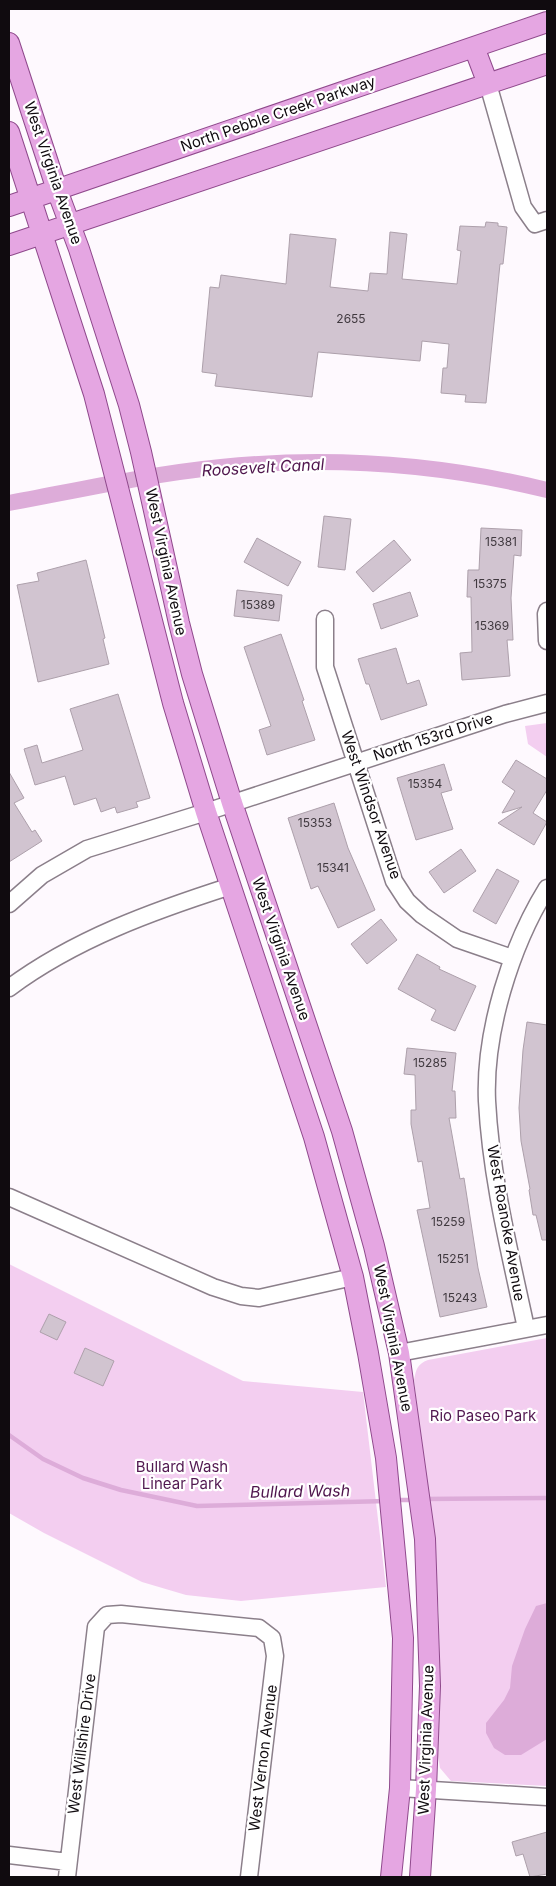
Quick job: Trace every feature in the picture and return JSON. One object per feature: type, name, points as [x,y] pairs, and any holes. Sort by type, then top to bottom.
[{"type":"main road","name":"North Pebble Creek Parkway","points":[[9,206],[547,22]]},
{"type":"main road","name":"West Virginia Avenue","points":[[9,43],[115,358],[142,452],[192,674],[232,804],[342,1131],[374,1246],[399,1354],[415,1457],[425,1539],[430,1686],[420,1877]]},
{"type":"main road","points":[[474,47],[488,84]]},
{"type":"main road","points":[[9,245],[547,64]]},
{"type":"main road","name":"West Virginia Avenue","points":[[9,132],[87,369],[112,458],[164,673],[206,812],[314,1137],[353,1277],[386,1458],[403,1638],[400,1788],[391,1877]]},
{"type":"street","points":[[488,84],[523,207],[541,222]]},
{"type":"street","points":[[547,611],[547,641]]},
{"type":"street","name":"West Windsor Avenue","points":[[325,619],[326,666],[394,881],[408,901],[422,915],[457,939],[512,958]]},
{"type":"street","name":"North 153rd Drive","points":[[9,904],[42,875],[87,849],[232,804],[505,714],[547,703]]},
{"type":"street","points":[[9,988],[35,968],[108,930],[231,886]]},
{"type":"street","name":"West Roanoke Avenue","points":[[526,1328],[492,1163],[487,1099],[490,1053],[500,994],[512,958],[536,905],[547,888]]},
{"type":"street","points":[[9,1197],[213,1287],[241,1296],[259,1298],[353,1277]]},
{"type":"street","points":[[399,1354],[547,1325]]},
{"type":"street","name":"West Vernon Avenue","points":[[107,1615],[121,1614],[258,1628],[272,1638],[275,1656],[249,1877]]},
{"type":"street","name":"West Willshire Drive","points":[[68,1869],[96,1627],[107,1615]]},
{"type":"street","points":[[400,1788],[547,1797]]},
{"type":"street","points":[[9,1855],[68,1869]]},
{"type":"green space","points":[[547,723],[547,757],[528,744],[525,726]]},
{"type":"green space","name":"Bullard Wash Linear Park","points":[[9,1264],[243,1381],[363,1392],[386,1587],[241,1601],[186,1595],[142,1582],[44,1533],[9,1513]]},
{"type":"green space","name":"Rio Paseo Park","points":[[547,1338],[547,1786],[451,1781],[440,1768],[438,1756],[440,1705],[439,1613],[435,1557],[414,1380],[416,1370],[419,1365],[428,1360]]},
{"type":"shaded area","points":[[547,1603],[547,1739],[521,1755],[505,1755],[494,1748],[486,1733],[486,1723],[504,1700],[510,1688],[512,1666],[525,1629],[536,1606]]},
{"type":"building","points":[[486,222],[498,223],[498,226],[507,227],[503,264],[500,264],[486,403],[465,402],[466,395],[441,393],[443,368],[447,368],[449,344],[422,341],[420,361],[318,352],[312,397],[215,386],[217,374],[202,372],[210,287],[219,288],[221,275],[286,284],[290,234],[336,239],[330,287],[368,291],[370,273],[387,274],[390,232],[407,234],[402,279],[457,284],[461,251],[457,250],[460,226],[485,227]]},
{"type":"building","points":[[324,516],[351,519],[345,570],[318,567]]},
{"type":"building","points":[[481,528],[522,530],[521,556],[514,555],[511,598],[513,640],[507,640],[510,676],[462,680],[460,653],[472,652],[471,597],[467,597],[468,570],[479,570]]},
{"type":"building","points":[[257,538],[301,562],[288,586],[244,562]]},
{"type":"building","points":[[394,540],[411,560],[373,592],[356,572]]},
{"type":"building","points":[[86,560],[105,638],[103,639],[109,664],[38,682],[17,585],[39,581],[37,573]]},
{"type":"building","points":[[237,590],[282,595],[279,621],[234,616]]},
{"type":"building","points":[[410,592],[418,616],[381,629],[373,604]]},
{"type":"building","points":[[281,634],[304,700],[302,701],[315,740],[267,755],[259,730],[271,726],[244,647]]},
{"type":"building","points":[[396,648],[407,684],[419,680],[427,705],[381,720],[358,659]]},
{"type":"building","points":[[118,694],[150,798],[136,802],[138,807],[117,813],[115,807],[101,812],[96,798],[74,805],[65,776],[35,785],[24,749],[37,745],[42,763],[83,750],[70,709]]},
{"type":"building","points":[[516,760],[547,779],[547,790],[533,813],[547,822],[534,845],[498,823],[522,807],[502,813],[515,791],[502,782]]},
{"type":"building","points":[[444,764],[452,790],[441,793],[453,829],[416,840],[397,778]]},
{"type":"building","points":[[9,772],[24,798],[14,803],[32,832],[35,830],[42,841],[9,862]]},
{"type":"building","points":[[334,803],[348,848],[375,910],[338,928],[318,886],[311,889],[288,818]]},
{"type":"building","points":[[461,849],[476,871],[444,893],[429,872]]},
{"type":"building","points":[[497,869],[519,881],[496,924],[473,911]]},
{"type":"building","points":[[381,919],[397,940],[367,964],[351,944]]},
{"type":"building","points":[[417,954],[440,967],[439,969],[476,986],[455,1031],[431,1020],[436,1010],[398,989]]},
{"type":"building","points":[[527,1022],[547,1025],[547,1240],[542,1240],[536,1215],[533,1215],[521,1141],[519,1108]]},
{"type":"building","points":[[407,1048],[456,1053],[452,1091],[455,1091],[456,1118],[449,1118],[460,1179],[464,1178],[478,1268],[487,1307],[440,1317],[417,1210],[430,1208],[422,1161],[418,1162],[411,1124],[411,1110],[416,1110],[415,1075],[404,1074]]},
{"type":"building","points":[[49,1314],[66,1322],[57,1340],[40,1332]]},
{"type":"building","points":[[85,1348],[114,1361],[103,1386],[74,1373]]},
{"type":"building","points":[[547,1832],[547,1874],[530,1877],[523,1854],[516,1856],[512,1842]]},
{"type":"waterway","name":"Roosevelt Canal","points":[[9,503],[194,470],[303,462],[426,468],[507,481],[547,490]]},
{"type":"waterway","name":"Bullard Wash","points":[[9,1435],[43,1459],[83,1478],[121,1490],[197,1506],[386,1501]]},
{"type":"waterway","name":"Bullard Wash","points":[[424,1499],[547,1498]]},
{"type":"waterway","name":"Bullard Wash","points":[[396,1500],[413,1500]]}]
